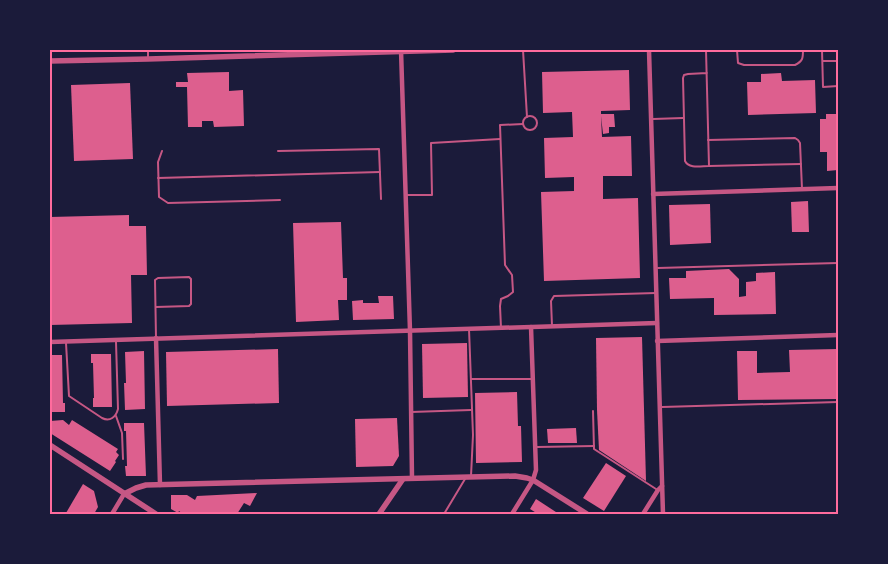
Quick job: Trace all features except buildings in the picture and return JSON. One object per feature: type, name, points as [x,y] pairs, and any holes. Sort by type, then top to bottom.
[{"type":"street","points":[[50,61],[275,53],[453,50]]},
{"type":"street","points":[[649,50],[660,488],[663,514]]},
{"type":"street","points":[[401,51],[410,331],[412,478]]},
{"type":"street","points":[[653,194],[838,188]]},
{"type":"street","points":[[50,342],[657,323]]},
{"type":"street","points":[[512,514],[533,480],[536,470],[531,327]]},
{"type":"street","points":[[657,341],[838,335]]},
{"type":"street","points":[[156,338],[160,485]]},
{"type":"street","points":[[50,445],[156,514]]},
{"type":"street","points":[[112,514],[124,494],[146,485],[515,476],[533,480],[587,514]]},
{"type":"street","points":[[379,514],[402,478]]},
{"type":"street","points":[[643,514],[660,488]]},
{"type":"lane","points":[[148,50],[148,59]]},
{"type":"lane","points":[[523,50],[526,117],[523,120],[523,124]]},
{"type":"lane","points":[[706,50],[709,166]]},
{"type":"lane","points":[[737,50],[738,63],[744,65],[795,65],[801,62],[803,50]]},
{"type":"lane","points":[[822,50],[823,87],[838,86]]},
{"type":"lane","points":[[823,61],[838,61]]},
{"type":"lane","points":[[707,73],[688,74],[684,75],[683,78],[687,164],[690,166],[801,164]]},
{"type":"lane","points":[[523,124],[529,130],[534,129],[537,125],[533,117],[526,117]]},
{"type":"lane","points":[[651,119],[684,118]]},
{"type":"lane","points":[[501,328],[501,299],[513,292],[512,275],[505,265],[500,125],[523,124]]},
{"type":"lane","points":[[708,140],[795,138],[800,143],[802,189]]},
{"type":"lane","points":[[405,195],[432,195],[431,143],[500,139]]},
{"type":"lane","points":[[278,151],[379,149],[381,199]]},
{"type":"lane","points":[[162,151],[158,162],[159,197],[168,203],[280,200]]},
{"type":"lane","points":[[158,178],[380,172]]},
{"type":"lane","points":[[655,268],[838,263]]},
{"type":"lane","points":[[156,307],[188,306],[191,304],[191,279],[189,277],[158,278],[155,280],[156,338]]},
{"type":"lane","points":[[552,326],[551,301],[554,296],[656,293]]},
{"type":"lane","points":[[444,514],[469,477],[473,435],[469,329]]},
{"type":"lane","points":[[66,341],[68,396],[104,420],[111,420],[116,416],[118,409],[116,340]]},
{"type":"lane","points":[[471,379],[533,379]]},
{"type":"lane","points":[[659,407],[838,402]]},
{"type":"lane","points":[[411,412],[472,410]]},
{"type":"lane","points":[[593,410],[594,449],[660,488]]},
{"type":"lane","points":[[116,416],[122,432],[123,459]]},
{"type":"lane","points":[[535,448],[594,446]]}]
